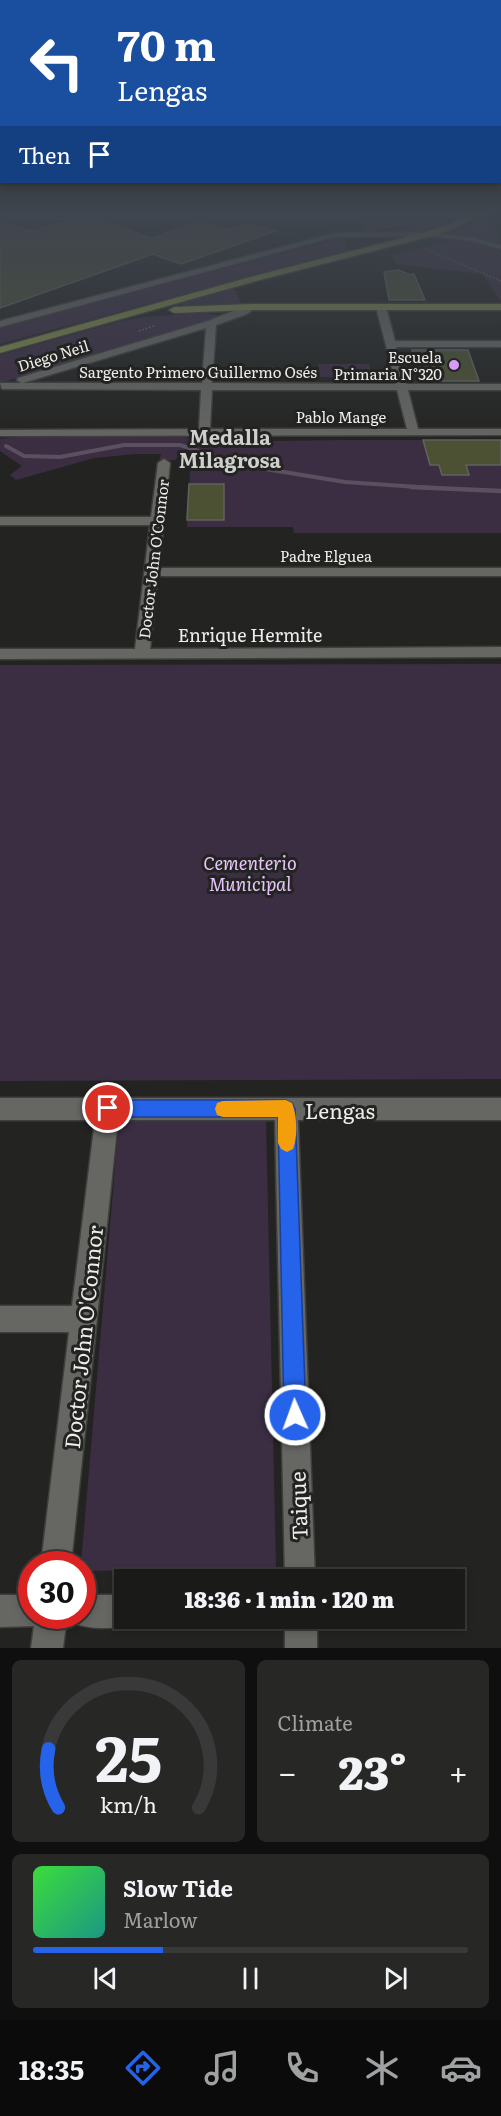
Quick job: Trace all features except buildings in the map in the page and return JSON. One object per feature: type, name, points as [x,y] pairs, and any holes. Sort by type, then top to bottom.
[{"type":"main road","points":[[0,350],[212,291]]},
{"type":"main road","points":[[247,291],[251,307]]},
{"type":"main road","points":[[127,315],[184,309],[251,307],[501,307]]},
{"type":"street","points":[[0,324],[124,291]]},
{"type":"street","name":"Diego Neil","points":[[1,386],[211,323],[244,312],[251,307]]},
{"type":"street","points":[[381,307],[414,431]]},
{"type":"street","points":[[204,431],[211,323]]},
{"type":"street","points":[[391,344],[501,344]]},
{"type":"street","name":"Sargento Primero Guillermo Osés","points":[[1,386],[501,387]]},
{"type":"street","name":"Pablo Mange","points":[[0,433],[501,432]]},
{"type":"street","name":"Doctor John O'Connor","points":[[142,654],[164,463]]},
{"type":"street","points":[[0,521],[158,521]]},
{"type":"street","name":"Padre Elguea","points":[[152,572],[501,572]]},
{"type":"street","name":"Enrique Hermite","points":[[0,654],[501,652]]},
{"type":"street","name":"Doctor John O'Connor","points":[[57,1551],[108,1108]]},
{"type":"street","name":"Lengas","points":[[0,1109],[501,1109]]},
{"type":"street","name":"Taique","points":[[286,1109],[300,1569]]},
{"type":"street","points":[[0,1319],[84,1319]]},
{"type":"street","points":[[0,1611],[18,1611]]},
{"type":"street","points":[[96,1611],[114,1611]]},
{"type":"street","points":[[47,1648],[49,1629]]},
{"type":"street","points":[[301,1629],[301,1648]]},
{"type":"green space","points":[[139,291],[195,291],[0,344],[0,327]]},
{"type":"green space","points":[[224,291],[236,291],[241,304],[181,305],[184,301]]},
{"type":"green space","points":[[494,291],[501,291],[501,301]]},
{"type":"green space","points":[[204,313],[221,316],[0,383],[0,355],[122,321],[143,317]]},
{"type":"green space","points":[[318,364],[369,364],[372,377],[320,377]]},
{"type":"green space","points":[[35,435],[182,436],[194,440],[175,460],[159,461],[161,454],[94,458],[16,480],[10,475],[22,466],[0,451],[0,439]]},
{"type":"green space","points":[[501,440],[501,533],[294,533],[293,527],[187,527],[191,453],[202,442]]},
{"type":"green space","name":"Cementerio Municipal","points":[[501,664],[501,1079],[0,1081],[0,665]]},
{"type":"green space","points":[[266,1120],[276,1569],[96,1571],[96,1551],[82,1551],[119,1121]]},
{"type":"waterway","points":[[6,446],[24,456],[60,457],[124,445],[180,445],[241,465],[345,482],[429,488]]},
{"type":"waterway","points":[[411,487],[429,488]]},
{"type":"waterway","points":[[429,488],[501,491]]},
{"type":"slow traffic","points":[[223,1109],[286,1109],[287,1143]]},
{"type":"place","name":"Escuela Primaria N°320","points":[[454,365]]},
{"type":"district","name":"Medalla Milagrosa","points":[[230,448]]},
{"type":"route","points":[[108,1108],[286,1109],[295,1415]]}]
